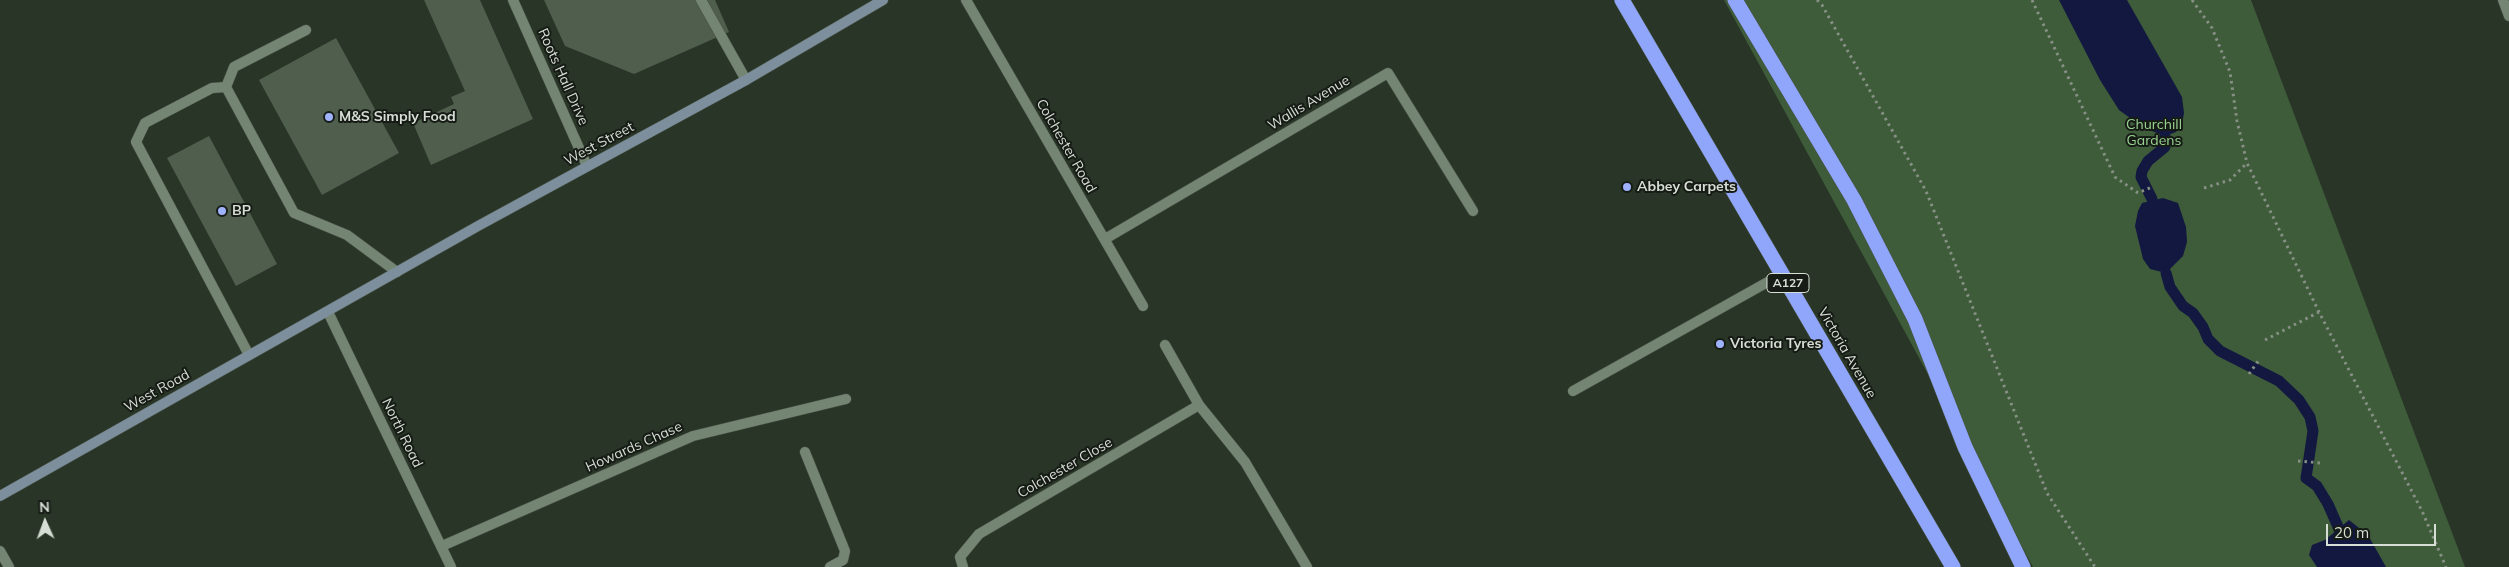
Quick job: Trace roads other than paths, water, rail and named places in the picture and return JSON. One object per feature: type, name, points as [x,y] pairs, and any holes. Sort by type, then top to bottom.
[{"type":"highway","name":"Victoria Avenue","points":[[1622,0],[1953,567]]},
{"type":"highway","points":[[1735,0],[1854,200],[1910,310],[1965,447],[2023,567]]},
{"type":"main road","name":"West Street","points":[[328,312],[746,80],[883,0]]},
{"type":"main road","name":"West Road","points":[[0,496],[328,312]]},
{"type":"street","name":"Roots Hall Drive","points":[[513,0],[588,166]]},
{"type":"street","points":[[701,0],[746,80]]},
{"type":"street","name":"Colchester Road","points":[[966,0],[1143,306]]},
{"type":"street","points":[[2503,0],[2509,16]]},
{"type":"street","points":[[226,87],[234,67],[306,30]]},
{"type":"street","name":"Wallis Avenue","points":[[1105,240],[1388,73],[1473,211]]},
{"type":"street","points":[[226,87],[294,213],[347,235],[397,272]]},
{"type":"street","points":[[226,87],[212,88],[145,123],[136,142],[249,355]]},
{"type":"street","points":[[1573,391],[1782,274]]},
{"type":"street","name":"North Road","points":[[328,312],[451,567]]},
{"type":"street","points":[[1165,345],[1199,405],[1245,462],[1307,567]]},
{"type":"street","name":"Howards Chase","points":[[442,546],[693,436],[846,399]]},
{"type":"street","name":"Colchester Close","points":[[962,567],[960,556],[979,534],[1199,405]]},
{"type":"street","points":[[805,452],[845,551],[843,560],[830,567]]},
{"type":"street","points":[[0,551],[9,567]]},
{"type":"waterway","points":[[2152,199],[2141,177],[2142,171],[2148,161],[2165,147],[2165,136]]},
{"type":"waterway","points":[[2166,273],[2170,287],[2183,306],[2193,313],[2203,327],[2208,339],[2220,351],[2279,381],[2299,400],[2310,417],[2313,431],[2306,478],[2317,486],[2328,504],[2339,529]]},
{"type":"place","name":"M&S Simply Food","points":[[329,117]]},
{"type":"place","name":"Abbey Carpets","points":[[1627,187]]},
{"type":"place","name":"BP","points":[[222,211]]},
{"type":"place","name":"Victoria Tyres","points":[[1720,344]]},
{"type":"park label","name":"Churchill Gardens","points":[[2154,134]]}]
